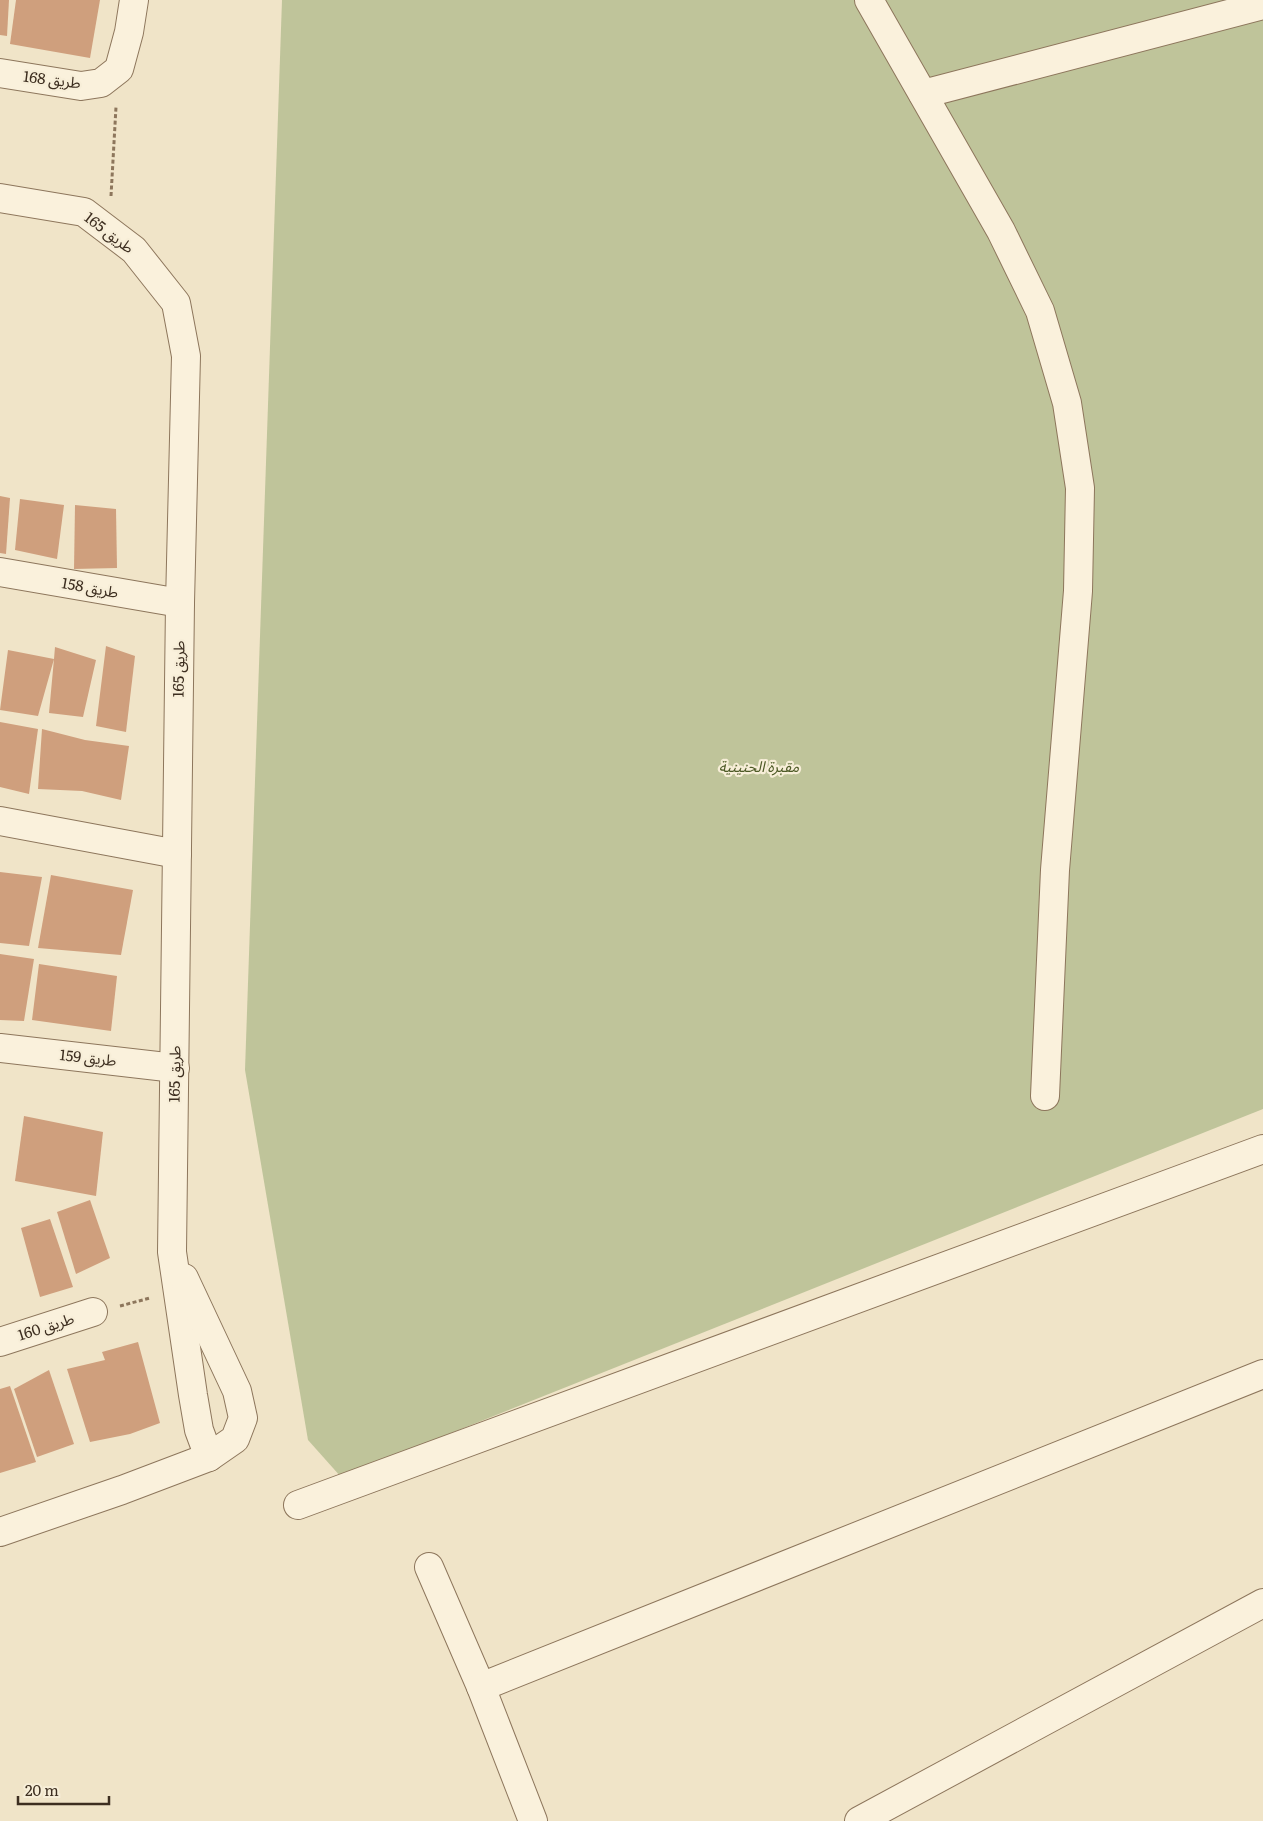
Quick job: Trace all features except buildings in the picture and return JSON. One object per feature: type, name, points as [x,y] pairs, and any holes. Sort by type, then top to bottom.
[{"type":"street","points":[[119,69],[129,32],[134,0]]},
{"type":"street","points":[[869,0],[1001,232],[1040,311],[1067,403],[1080,488],[1078,591],[1055,870],[1045,1096]]},
{"type":"street","points":[[923,94],[1263,5]]},
{"type":"street","name":"طريق 168","points":[[0,73],[81,86],[100,83],[119,69]]},
{"type":"street","name":"طريق 165","points":[[0,198],[84,212],[134,250],[176,303],[186,356],[180,603],[172,1252],[199,1430],[209,1457],[235,1440],[243,1418],[237,1391],[172,1252]]},
{"type":"street","name":"طريق 158","points":[[0,572],[180,603]]},
{"type":"street","points":[[0,821],[177,854]]},
{"type":"street","name":"طريق 159","points":[[0,1048],[175,1068]]},
{"type":"street","points":[[298,1505],[1263,1150]]},
{"type":"street","name":"طريق 160","points":[[0,1342],[93,1312]]},
{"type":"street","points":[[480,1686],[1263,1374]]},
{"type":"street","points":[[0,1532],[122,1490],[209,1457]]},
{"type":"street","points":[[430,1567],[480,1686],[533,1821]]},
{"type":"street","points":[[859,1821],[1263,1603]]},
{"type":"path","points":[[109,232],[119,69]]},
{"type":"path","points":[[93,1312],[178,1291]]},
{"type":"green space","name":"مقبرة الحنينية","points":[[282,0],[1263,0],[1263,1109],[341,1477],[308,1440],[245,1070]]}]
